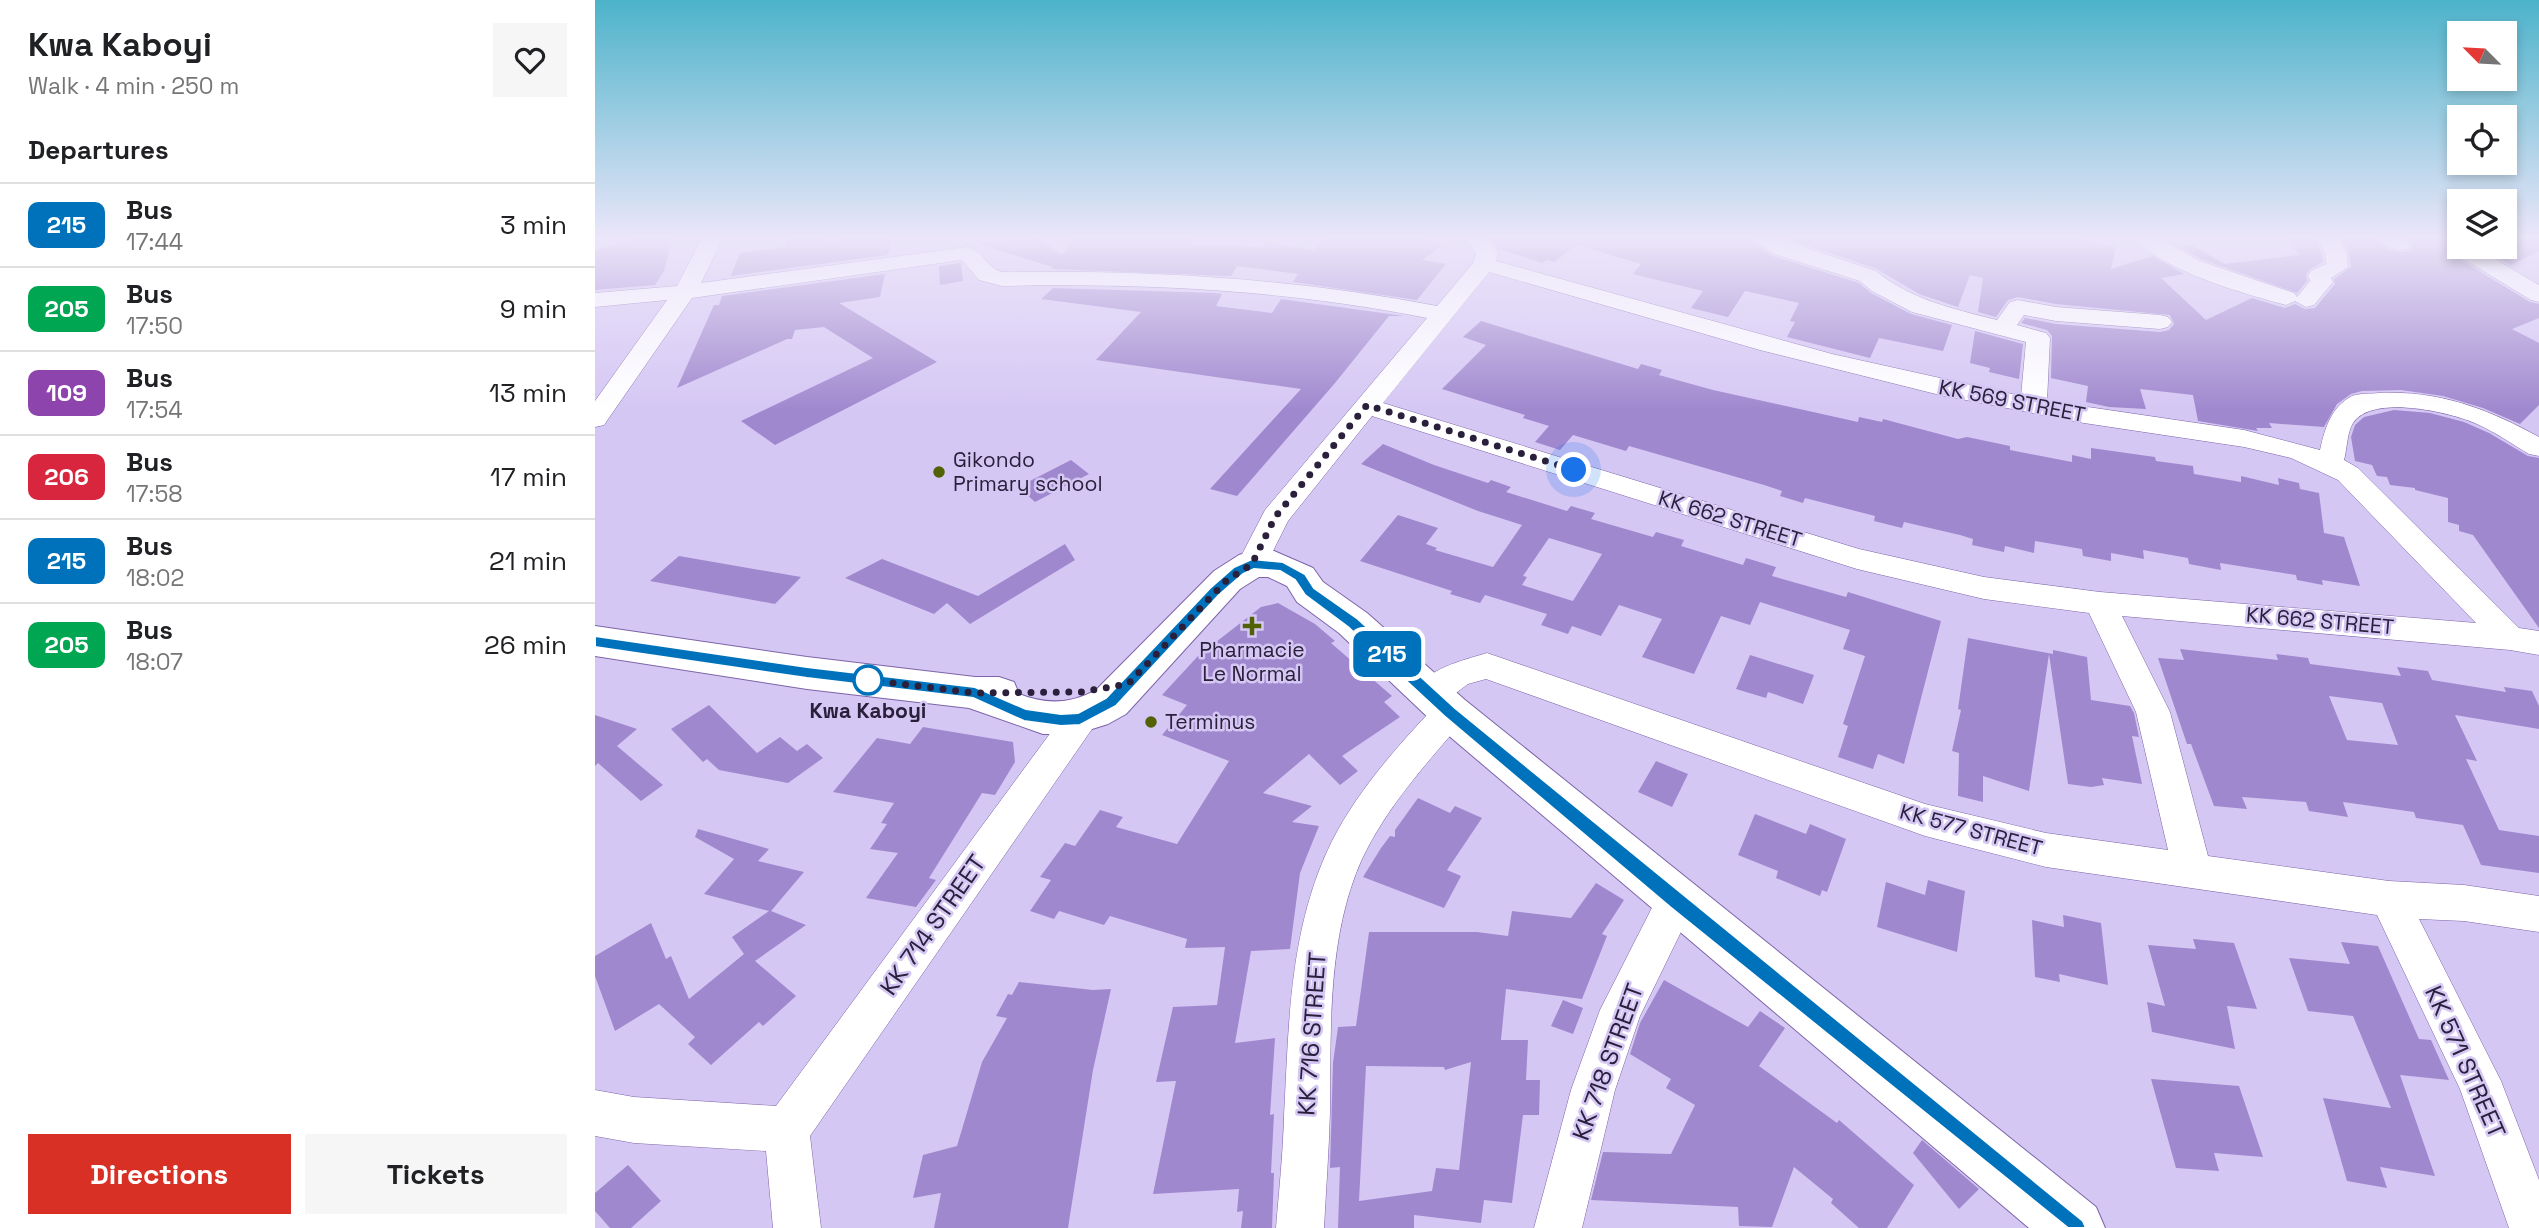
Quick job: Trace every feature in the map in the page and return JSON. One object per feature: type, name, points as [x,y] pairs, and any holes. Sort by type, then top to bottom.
[{"type":"main road","points":[[975,693],[1024,715],[1061,720],[1080,719],[1111,702],[1214,592],[1239,570],[1252,564],[1273,564],[1292,571],[1300,577],[1310,592],[1353,623],[1440,703],[1676,901],[2075,1228]]},
{"type":"main road","points":[[1214,592],[1267,586],[1310,592]]},
{"type":"main road","points":[[595,641],[807,673],[975,693],[1081,692],[1128,684]]},
{"type":"street","points":[[595,300],[648,295]]},
{"type":"street","points":[[595,419],[683,295]]},
{"type":"street","points":[[1347,295],[1444,314]]},
{"type":"street","points":[[1252,564],[1275,517],[1459,295]]},
{"type":"street","name":"KK 569 STREET","points":[[1596,295],[1803,353],[1940,387],[2274,446],[2330,462],[2348,474],[2510,638]]},
{"type":"street","points":[[1898,295],[1920,307],[2038,338],[2033,383],[2034,405]]},
{"type":"street","points":[[2285,295],[2296,299],[2302,295]]},
{"type":"street","points":[[2003,329],[2018,307],[2056,314],[2160,322]]},
{"type":"street","points":[[2330,462],[2340,421],[2361,402],[2431,403],[2485,418],[2539,448]]},
{"type":"street","name":"KK 662 STREET","points":[[1367,405],[1857,559],[1983,588],[2100,603],[2510,638],[2539,643]]},
{"type":"street","points":[[2100,603],[2153,712],[2193,873]]},
{"type":"street","name":"KK 577 STREET","points":[[1440,703],[1457,675],[1487,666],[1925,820],[2046,850],[2389,899],[2464,903],[2539,914]]},
{"type":"street","name":"KK 716 STREET","points":[[1300,1228],[1307,1118],[1309,1016],[1320,924],[1338,871],[1358,829],[1440,703]]},
{"type":"street","name":"KK 714 STREET","points":[[787,1130],[1080,719]]},
{"type":"street","name":"KK 571 STREET","points":[[2389,899],[2479,1082],[2533,1228]]},
{"type":"street","name":"KK 718 STREET","points":[[1557,1228],[1593,1090],[1617,1021],[1676,901]]},
{"type":"street","points":[[595,1113],[635,1120],[787,1130],[797,1228]]},
{"type":"building","points":[[880,295],[839,303],[937,362],[775,445],[741,421],[873,358],[824,327],[795,330],[792,339],[677,388],[714,305],[719,305],[722,296]]},
{"type":"building","points":[[1045,295],[1221,295],[1216,306],[1272,313],[1281,299],[1404,316],[1389,316],[1237,496],[1210,489],[1301,389],[1096,360],[1141,312],[1041,299]]},
{"type":"building","points":[[1385,295],[1421,295],[1417,300]]},
{"type":"building","points":[[1700,295],[1742,295],[1728,317],[1691,308]]},
{"type":"building","points":[[1764,295],[1875,295],[1911,314],[1952,325],[1943,351],[1879,338],[1870,358],[1787,337],[1795,322],[1790,321],[1799,303]]},
{"type":"building","points":[[1923,295],[1962,295],[1958,307]]},
{"type":"building","points":[[1980,295],[2180,295],[2206,320],[2252,298],[2285,308],[2295,304],[2305,309],[2315,308],[2326,295],[2519,295],[2539,304],[2539,318],[2512,329],[2539,343],[2539,405],[2520,424],[2483,408],[2443,396],[2401,390],[2362,391],[2351,394],[2337,404],[2324,427],[2269,423],[2272,428],[2256,428],[2258,431],[2198,421],[2193,395],[2140,389],[2146,409],[2109,407],[2086,402],[2088,386],[2051,378],[2052,336],[2047,330],[2021,323],[2025,318],[2056,324],[2160,332],[2169,330],[2174,324],[2170,315],[2056,304],[2018,297],[2008,300],[1996,317],[1978,312]]},
{"type":"building","points":[[1481,321],[1638,369],[1641,364],[1662,370],[1659,375],[1713,390],[1858,422],[1859,417],[1882,422],[1883,419],[1958,439],[1967,437],[2010,446],[2010,450],[2072,462],[2072,455],[2091,459],[2091,448],[2155,457],[2156,461],[2193,466],[2194,474],[2241,482],[2241,476],[2279,485],[2278,478],[2299,483],[2300,489],[2319,493],[2324,533],[2344,537],[2360,586],[2322,580],[2323,585],[2297,580],[2296,575],[2220,563],[2221,570],[2189,564],[2188,558],[2143,550],[2144,559],[2111,553],[2111,561],[2083,556],[2082,549],[2035,541],[2034,553],[2005,546],[2004,552],[1972,545],[1973,539],[1960,535],[1904,522],[1902,528],[1874,521],[1875,516],[1805,498],[1803,503],[1780,496],[1782,491],[1764,485],[1629,446],[1626,451],[1573,435],[1560,450],[1535,442],[1549,426],[1523,418],[1525,415],[1442,389],[1486,345],[1463,337]]},
{"type":"building","points":[[1975,331],[2023,344],[2019,379],[1989,372],[1990,368],[1970,363]]},
{"type":"building","points":[[2394,410],[2430,413],[2464,422],[2528,456],[2539,458],[2539,628],[2473,535],[2459,531],[2459,525],[2448,522],[2448,498],[2415,488],[2390,485],[2387,477],[2377,476],[2372,465],[2355,461],[2351,437],[2355,425],[2364,417]]},
{"type":"building","points":[[1383,444],[1434,465],[1488,483],[1491,480],[1511,487],[1506,492],[1567,511],[1571,506],[1595,513],[1591,519],[1653,537],[1656,532],[1684,540],[1681,546],[1743,565],[1746,558],[1776,567],[1772,576],[1846,597],[1848,592],[1941,621],[1904,764],[1878,754],[1873,769],[1838,757],[1848,726],[1843,724],[1865,656],[1843,649],[1850,630],[1760,602],[1750,625],[1721,616],[1694,674],[1642,657],[1662,619],[1619,605],[1601,636],[1572,626],[1568,634],[1541,625],[1547,614],[1485,595],[1480,603],[1360,561],[1398,515],[1438,528],[1426,544],[1437,548],[1435,550],[1493,567],[1522,525],[1478,511],[1361,464]],"holes":[[[1549,538],[1602,554],[1573,601],[1522,585],[1527,577],[1523,576]]]},
{"type":"building","points":[[1071,460],[1089,474],[1035,502],[1026,494],[1026,483]]},
{"type":"building","points":[[1065,544],[1075,560],[970,624],[947,603],[934,614],[845,578],[882,559],[978,596]]},
{"type":"building","points":[[679,556],[801,577],[775,604],[650,581]]},
{"type":"building","points":[[1278,603],[1315,624],[1335,641],[1331,643],[1392,696],[1384,702],[1400,717],[1342,756],[1358,771],[1340,785],[1309,754],[1263,793],[1312,806],[1292,822],[1319,826],[1300,873],[1290,949],[1251,951],[1235,1043],[1275,1038],[1270,1115],[1274,1114],[1271,1173],[1274,1173],[1272,1228],[1241,1228],[1243,1211],[1237,1212],[1239,1189],[1153,1194],[1176,1081],[1156,1082],[1173,1007],[1217,1005],[1225,947],[1185,948],[1187,939],[1110,916],[1104,925],[1059,911],[1054,919],[1030,911],[1051,880],[1040,877],[1065,843],[1075,846],[1100,810],[1123,817],[1116,827],[1177,844],[1229,761],[1162,735],[1187,705],[1162,695],[1198,656],[1261,607]]},
{"type":"building","points":[[1968,638],[2053,654],[2053,650],[2087,657],[2091,700],[2130,706],[2134,713],[2139,737],[2132,736],[2142,784],[2102,778],[2104,785],[2091,787],[2068,784],[2049,654],[2029,791],[1983,776],[1983,802],[1958,796],[1959,753],[1952,751],[1961,710],[1958,709]]},
{"type":"building","points":[[2180,649],[2278,660],[2276,654],[2308,658],[2310,664],[2401,676],[2397,667],[2428,671],[2432,680],[2506,692],[2504,687],[2532,691],[2539,706],[2539,729],[2455,715],[2477,761],[2466,759],[2499,830],[2539,836],[2539,873],[2481,865],[2463,825],[2416,818],[2414,812],[2343,802],[2348,817],[2309,811],[2306,802],[2242,797],[2247,809],[2214,806],[2191,744],[2187,744],[2158,658],[2184,660]],"holes":[[[2329,696],[2382,703],[2398,745],[2347,740]]]},
{"type":"building","points":[[1750,655],[1814,675],[1803,704],[1768,692],[1766,698],[1736,689]]},
{"type":"building","points":[[709,705],[757,753],[780,737],[797,751],[807,744],[823,758],[788,783],[719,770],[707,759],[703,762],[671,729]]},
{"type":"building","points":[[595,715],[637,729],[617,746],[663,785],[641,801],[598,763],[595,766]]},
{"type":"building","points":[[923,727],[1013,742],[1015,762],[995,795],[982,793],[929,878],[936,880],[916,907],[866,898],[898,853],[870,849],[887,824],[881,823],[894,803],[833,792],[877,738],[910,744]]},
{"type":"building","points":[[1656,761],[1688,774],[1672,807],[1638,792]]},
{"type":"building","points":[[1418,798],[1450,813],[1455,806],[1482,818],[1447,870],[1461,876],[1444,908],[1363,877],[1390,836],[1395,837],[1395,830]]},
{"type":"building","points":[[1755,814],[1806,834],[1810,824],[1846,839],[1827,892],[1822,890],[1820,896],[1776,878],[1778,871],[1738,855]]},
{"type":"building","points":[[698,829],[769,849],[758,861],[804,872],[771,911],[806,925],[755,961],[796,996],[763,1026],[759,1022],[711,1065],[688,1044],[695,1037],[659,1004],[615,1031],[595,976],[595,956],[651,923],[666,959],[671,956],[689,999],[744,954],[732,937],[769,911],[704,894],[734,859],[695,837]]},
{"type":"building","points":[[1928,880],[1965,891],[1957,952],[1877,927],[1886,882],[1925,895]]},
{"type":"building","points":[[1596,883],[1624,900],[1602,934],[1607,936],[1582,999],[1506,989],[1501,1040],[1528,1040],[1526,1080],[1540,1080],[1539,1115],[1523,1115],[1512,1203],[1484,1200],[1481,1223],[1414,1215],[1414,1228],[1338,1228],[1340,1167],[1330,1168],[1333,1063],[1338,1027],[1356,1026],[1369,932],[1477,932],[1508,936],[1512,911],[1571,918]],"holes":[[[1471,1062],[1459,1170],[1436,1168],[1432,1191],[1359,1201],[1366,1066],[1444,1067],[1445,1070]]]},
{"type":"building","points":[[2063,915],[2101,923],[2108,985],[2059,974],[2060,982],[2035,977],[2032,920],[2064,927]]},
{"type":"building","points":[[2193,939],[2234,943],[2257,1009],[2227,1006],[2235,1049],[2152,1032],[2147,1002],[2165,1006],[2148,945],[2196,949]]},
{"type":"building","points":[[2341,942],[2378,946],[2419,1039],[2431,1040],[2449,1080],[2400,1075],[2435,1176],[2380,1167],[2387,1188],[2347,1181],[2323,1098],[2391,1108],[2353,1016],[2308,1011],[2289,958],[2350,964]]},
{"type":"building","points":[[1664,980],[1748,1027],[1760,1011],[1785,1028],[1759,1066],[1837,1123],[1839,1120],[1914,1185],[1887,1228],[1859,1228],[1831,1203],[1833,1199],[1794,1167],[1772,1227],[1739,1226],[1738,1207],[1591,1200],[1603,1152],[1671,1154],[1695,1105],[1666,1088],[1671,1079],[1630,1054],[1640,1023]]},
{"type":"building","points":[[1019,982],[1093,990],[1111,989],[1093,1070],[1068,1228],[934,1228],[941,1193],[913,1198],[923,1155],[957,1146],[982,1062],[1007,1018],[996,1016],[1008,994],[1012,995]]},
{"type":"building","points":[[1563,1000],[1583,1008],[1573,1034],[1551,1026]]},
{"type":"building","points":[[2151,1079],[2239,1086],[2263,1157],[2214,1153],[2219,1171],[2176,1168]]},
{"type":"building","points":[[1922,1140],[1979,1189],[1959,1209],[1913,1153]]},
{"type":"building","points":[[628,1165],[661,1201],[631,1228],[610,1228],[595,1211],[595,1193]]},
{"type":"bus line","name":"215","points":[[595,641],[807,673],[975,693],[1024,715],[1061,720],[1080,719],[1111,702],[1214,592],[1239,570],[1252,564],[1283,566],[1300,577],[1310,592],[1353,623],[1450,712],[1676,901],[2075,1228]]},
{"type":"place","name":"Gikondo Primary school","points":[[939,472]]},
{"type":"place","name":"Pharmacie Le Normal","points":[[1252,626]]},
{"type":"place","name":"Kwa Kaboyi","points":[[868,680]]},
{"type":"place","name":"Terminus","points":[[1151,722]]},
{"type":"route","points":[[868,680],[975,693],[1081,692],[1128,684],[1214,592],[1239,570],[1252,564],[1275,517],[1367,405],[1574,470]]}]
